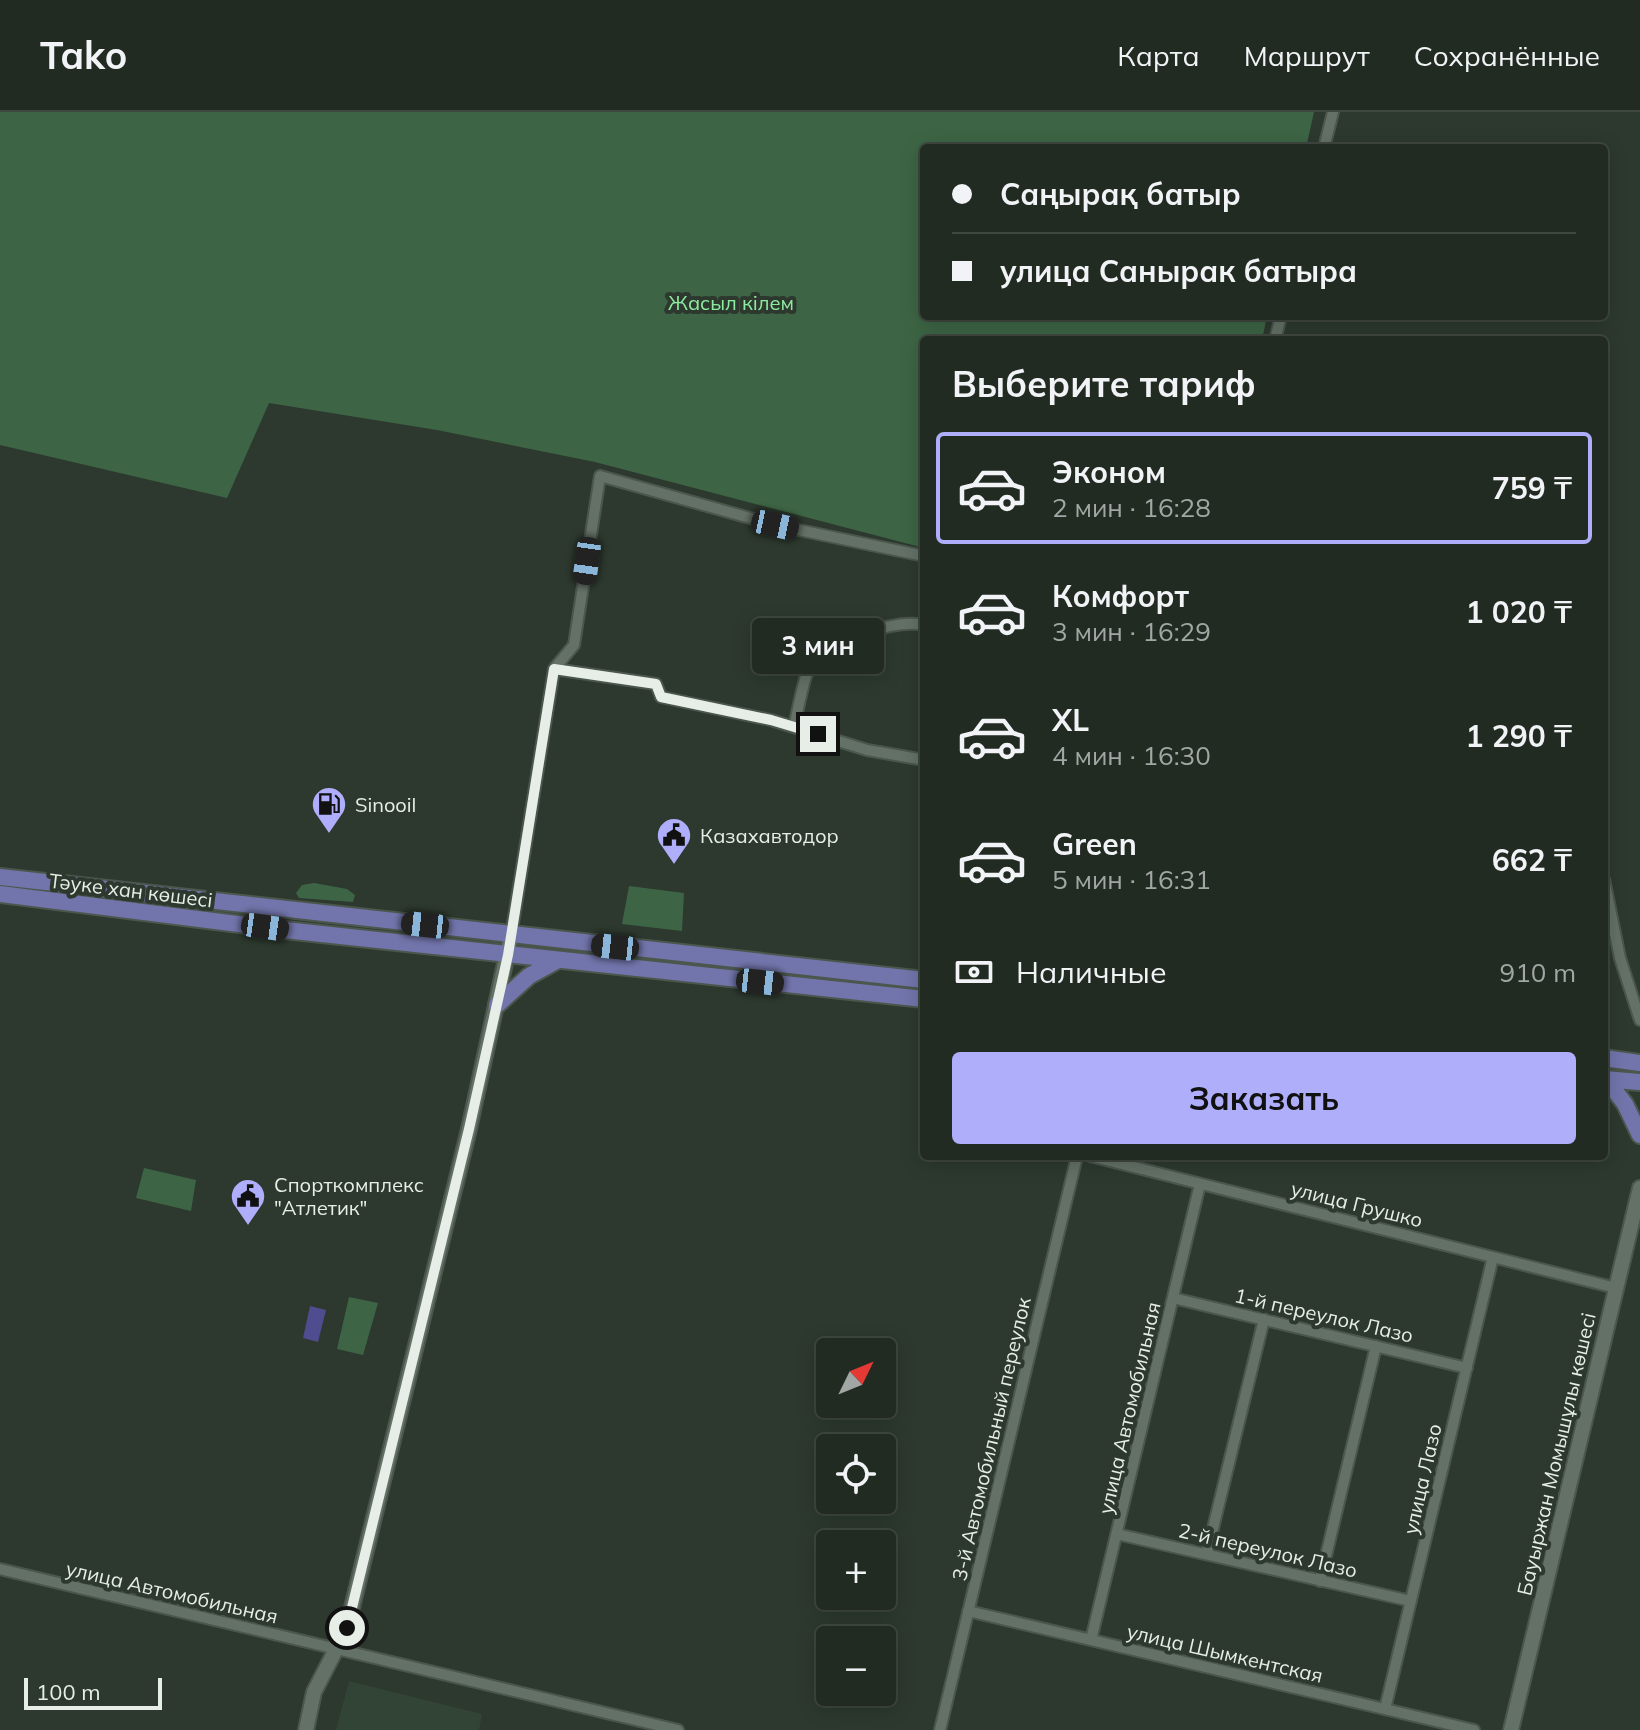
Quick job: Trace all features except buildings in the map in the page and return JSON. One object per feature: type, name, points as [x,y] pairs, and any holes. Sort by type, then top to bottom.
[{"type":"main road","name":"Тәуке хан көшесі","points":[[0,877],[920,980]]},
{"type":"main road","name":"Тәуке хан көшесі","points":[[0,894],[508,955],[920,999]]},
{"type":"main road","points":[[497,1005],[529,976],[558,960]]},
{"type":"main road","points":[[1608,1059],[1640,1063]]},
{"type":"main road","points":[[1608,1079],[1640,1082]]},
{"type":"main road","points":[[1608,1082],[1617,1091],[1640,1135]]},
{"type":"street","points":[[1325,144],[1333,112]]},
{"type":"street","points":[[306,1730],[314,1692],[347,1628],[497,1005],[508,955],[554,669],[574,645],[600,476],[775,525],[920,555]]},
{"type":"street","points":[[794,727],[806,676],[820,647],[837,638],[920,624]]},
{"type":"street","points":[[554,669],[656,684],[661,697],[794,727],[867,750],[920,759]]},
{"type":"street","points":[[1608,899],[1620,958],[1640,1020]]},
{"type":"street","name":"3-й Автомобильный переулок","points":[[940,1730],[1076,1160]]},
{"type":"street","name":"улица Грушко","points":[[1106,1160],[1616,1288]]},
{"type":"street","name":"улица Автомобильная","points":[[1091,1640],[1200,1184]]},
{"type":"street","name":"Бауыржан Момышұлы көшесі","points":[[1511,1730],[1640,1188]]},
{"type":"street","name":"улица Лазо","points":[[1385,1709],[1493,1257]]},
{"type":"street","name":"1-й переулок Лазо","points":[[1173,1298],[1467,1368]]},
{"type":"street","points":[[1207,1553],[1264,1319]]},
{"type":"street","points":[[1320,1581],[1376,1346]]},
{"type":"street","name":"2-й переулок Лазо","points":[[1117,1534],[1411,1601]]},
{"type":"street","name":"улица Автомобильная","points":[[0,1569],[678,1730]]},
{"type":"street","name":"улица Шымкентская","points":[[968,1611],[1474,1730]]},
{"type":"shaded area","points":[[310,1306],[326,1310],[318,1342],[303,1338]]},
{"type":"shaded area","points":[[349,1681],[482,1714],[479,1730],[336,1730]]},
{"type":"green space","name":"Жасыл кілем","points":[[0,112],[1314,112],[1307,144],[920,144],[920,320],[1266,320],[1263,336],[920,336],[920,547],[595,462],[437,430],[269,403],[227,498],[0,445]]},
{"type":"green space","points":[[314,883],[347,889],[355,895],[353,902],[299,898],[296,893],[302,885]]},
{"type":"green space","points":[[629,886],[684,893],[682,931],[622,924]]},
{"type":"green space","points":[[144,1168],[196,1180],[191,1211],[136,1198]]},
{"type":"green space","points":[[349,1297],[378,1303],[363,1355],[337,1349]]},
{"type":"place","name":"Sinooil","points":[[329,835]]},
{"type":"place","name":"Казахавтодор","points":[[674,866]]},
{"type":"place","name":"Спорткомплекс \"Атлетик\"","points":[[248,1227]]},
{"type":"route","points":[[347,1628],[399,1422],[406,1381],[469,1129],[508,955],[554,669],[656,684],[661,697],[771,720],[818,734]]}]
